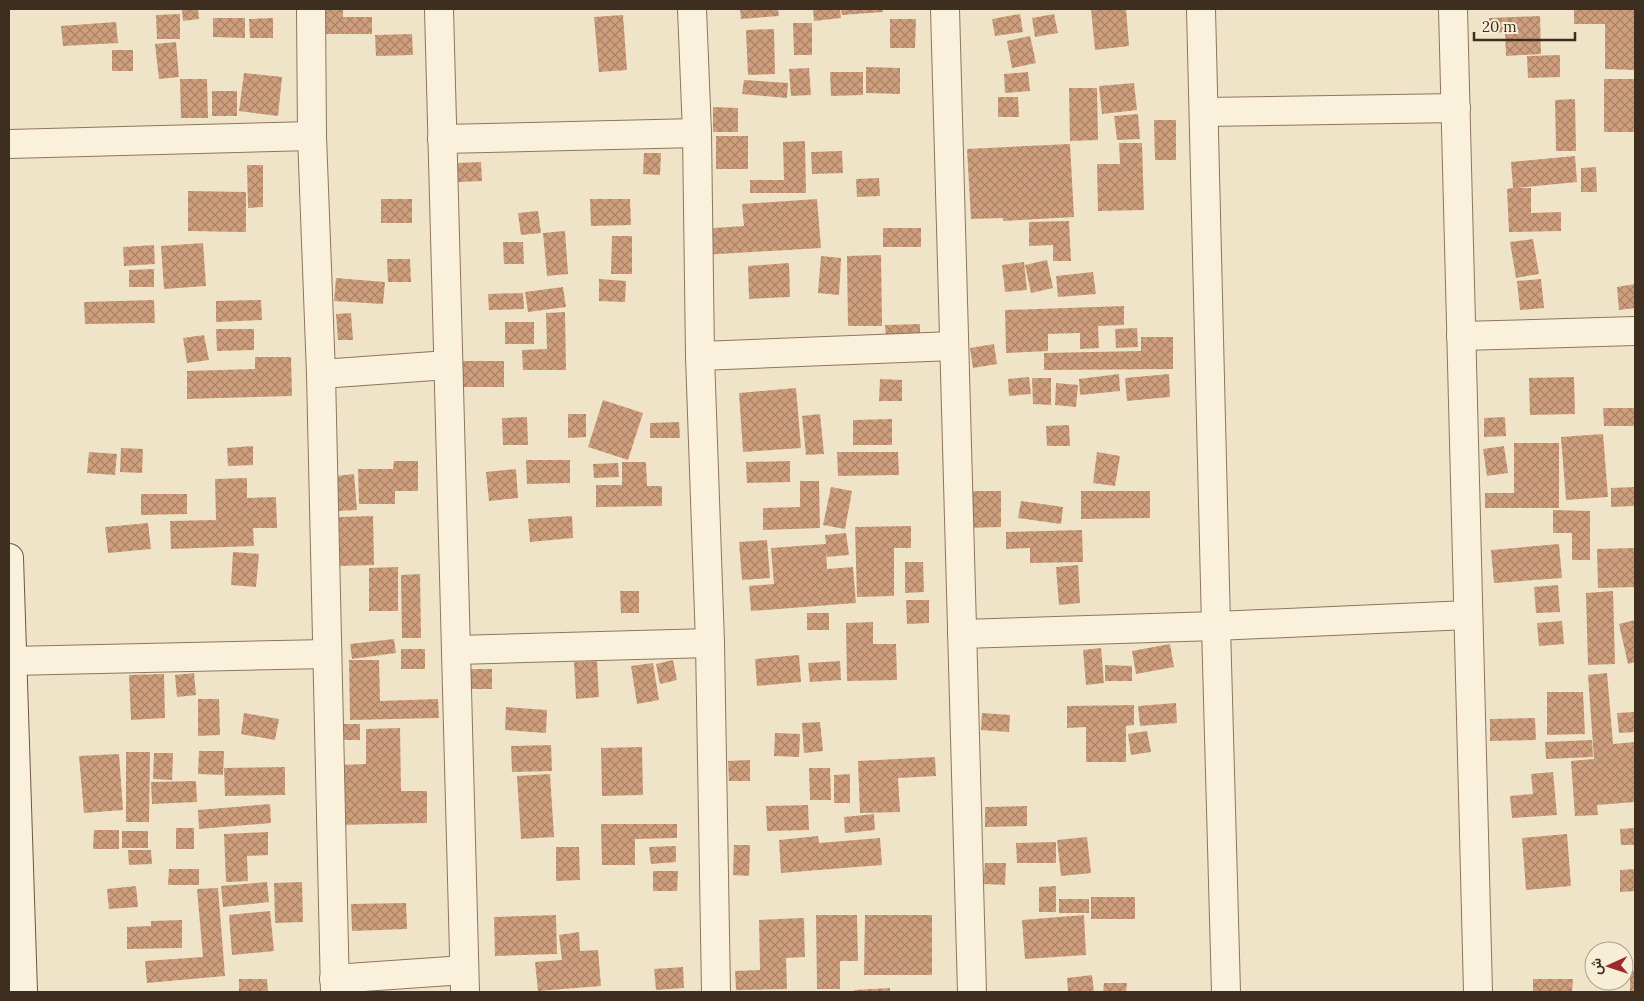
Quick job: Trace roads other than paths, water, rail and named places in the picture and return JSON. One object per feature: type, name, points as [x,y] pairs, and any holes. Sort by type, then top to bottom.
[{"type":"street","points":[[311,9],[312,136],[321,374],[335,985],[464,981],[439,9]]},
{"type":"street","points":[[692,9],[697,133],[700,356],[710,643],[716,992]]},
{"type":"street","points":[[946,9],[972,992]]},
{"type":"street","points":[[1201,9],[1226,992]]},
{"type":"street","points":[[1453,9],[1478,992]]},
{"type":"street","points":[[1204,112],[1456,108]]},
{"type":"street","points":[[442,139],[697,133]]},
{"type":"street","points":[[9,144],[312,136]]},
{"type":"street","points":[[1461,336],[1635,331]]},
{"type":"street","points":[[700,356],[954,346]]},
{"type":"street","points":[[321,374],[448,365]]},
{"type":"street","points":[[9,558],[10,645],[24,992]]},
{"type":"street","points":[[962,634],[1216,626],[1468,615]]},
{"type":"street","points":[[456,650],[710,643]]},
{"type":"street","points":[[10,645],[327,654]]}]
